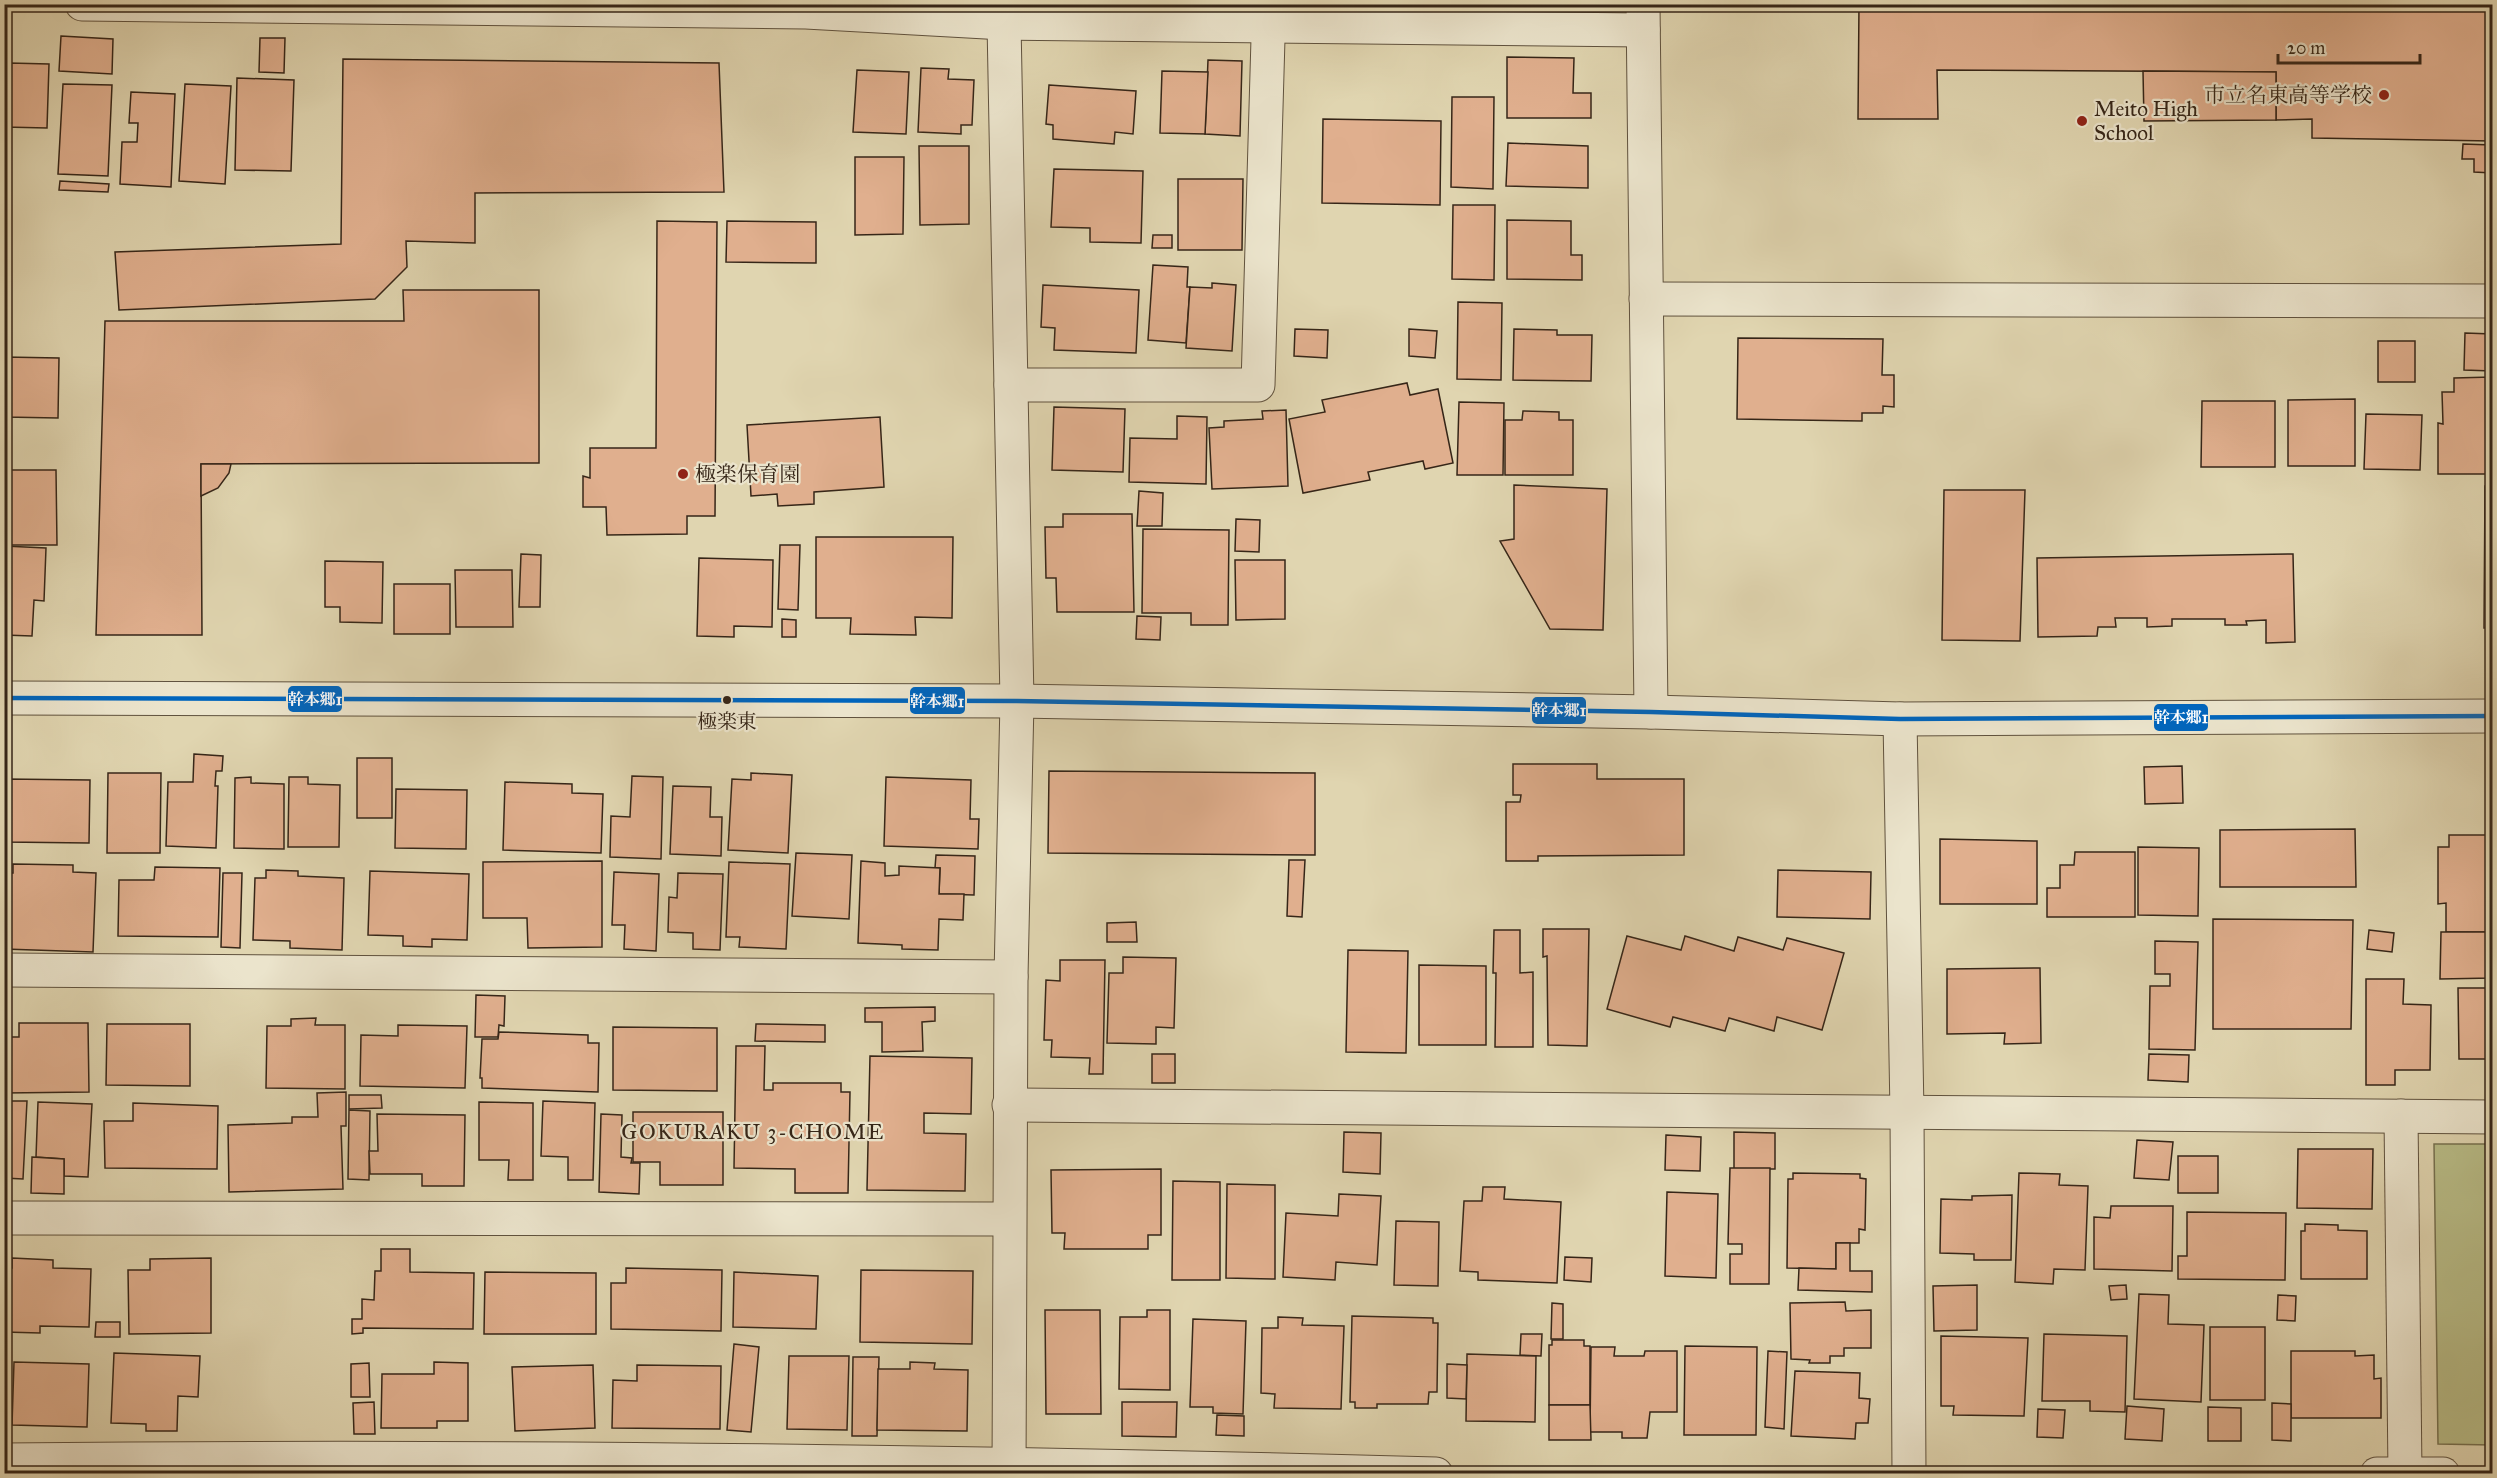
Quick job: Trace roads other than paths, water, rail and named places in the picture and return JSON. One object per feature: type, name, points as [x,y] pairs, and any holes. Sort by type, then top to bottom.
[{"type":"street","points":[[82,4],[806,8],[1004,23],[1269,15],[1643,17],[1651,712]]},
{"type":"street","points":[[1011,385],[1258,385],[1269,15]]},
{"type":"street","points":[[1004,23],[1017,701],[1009,1105],[1009,1468]]},
{"type":"street","points":[[1646,299],[2493,301]]},
{"type":"street","points":[[4,698],[1017,701],[1651,712],[1900,719],[2493,716]]},
{"type":"street","points":[[1900,719],[1907,1113],[1909,1473]]},
{"type":"street","points":[[4,970],[1011,977]]},
{"type":"street","points":[[1009,1105],[2493,1118]]},
{"type":"street","points":[[2401,1116],[2391,1473],[2443,1473]]},
{"type":"street","points":[[4,1218],[1008,1219]]},
{"type":"street","points":[[4,1460],[181,1466],[1009,1468],[1436,1473]]},
{"type":"place","name":"市立名東高等学校","points":[[2384,95]]},
{"type":"place","name":"Meito High School","points":[[2082,121]]},
{"type":"place","name":"極楽保育園","points":[[683,474]]},
{"type":"place","name":"極楽東","points":[[727,700]]},
{"type":"district","name":"GOKURAKU 3-CHOME","points":[[753,1131]]}]
